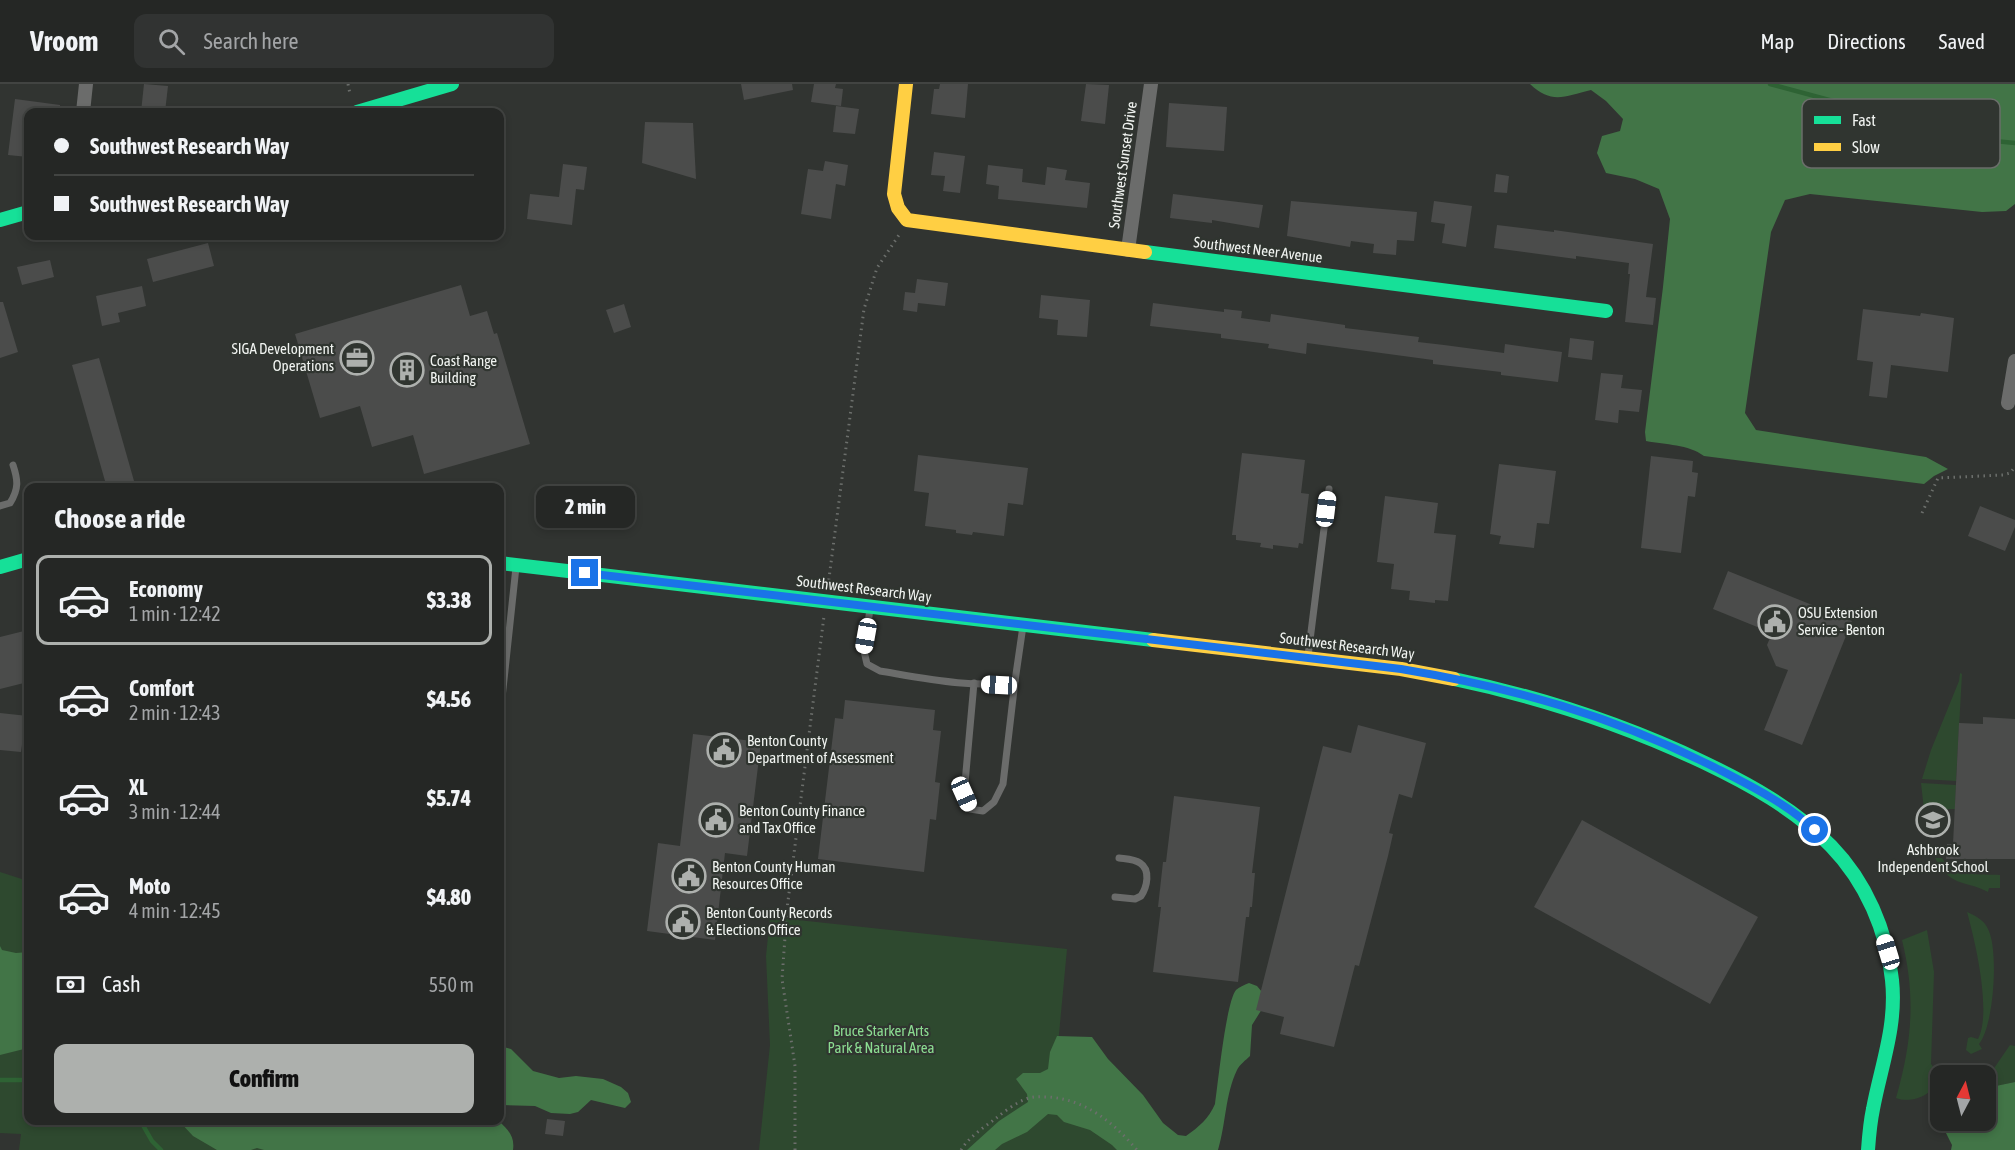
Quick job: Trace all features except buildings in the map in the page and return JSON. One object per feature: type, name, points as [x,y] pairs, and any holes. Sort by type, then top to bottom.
[{"type":"main road","points":[[371,108],[452,84]]},
{"type":"main road","points":[[906,84],[894,194],[901,214],[907,220]]},
{"type":"main road","points":[[0,220],[24,213]]},
{"type":"main road","name":"Southwest Neer Avenue","points":[[907,220],[1606,311]]},
{"type":"main road","points":[[0,567],[24,560]]},
{"type":"main road","name":"Southwest Research Way","points":[[504,564],[1453,677],[1511,690],[1578,710],[1674,747],[1744,782],[1807,822],[1847,864],[1864,890],[1878,921],[1888,952],[1893,996],[1887,1055],[1871,1119],[1868,1150]]},
{"type":"street","points":[[83,108],[86,84]]},
{"type":"street","name":"Southwest Sunset Drive","points":[[1128,250],[1151,84]]},
{"type":"street","points":[[2008,403],[2015,362]]},
{"type":"lane","points":[[0,506],[10,503],[17,490],[18,482],[13,465]]},
{"type":"lane","points":[[1308,658],[1329,489]]},
{"type":"lane","points":[[504,673],[516,565]]},
{"type":"lane","points":[[870,607],[864,651],[867,664],[880,671],[999,685],[1014,681]]},
{"type":"lane","points":[[974,683],[964,794],[970,809],[983,811],[994,802],[1003,784],[1014,681],[1023,625]]},
{"type":"lane","points":[[1115,897],[1134,899],[1141,896],[1147,882],[1143,865],[1138,861],[1119,858]]},
{"type":"path","points":[[795,1150],[795,1066],[782,979],[787,909],[864,309],[877,268],[907,220]]},
{"type":"path","points":[[1922,513],[1938,478],[2004,475],[2010,473],[2015,467]]},
{"type":"path","points":[[961,1150],[978,1131],[1018,1102],[1040,1097],[1059,1098],[1087,1107],[1124,1136],[1137,1150]]},
{"type":"green space","points":[[1530,84],[2015,84],[2015,204],[2006,211],[1982,212],[1810,194],[1785,200],[1771,232],[1745,413],[1756,430],[1926,457],[1948,469],[1924,484],[1704,456],[1684,447],[1646,441],[1645,432],[1670,219],[1659,189],[1635,179],[1606,173],[1597,153],[1602,136],[1620,131],[1623,119],[1606,101],[1591,90],[1559,97],[1545,95]]},
{"type":"green space","points":[[1960,673],[1962,674],[1956,781],[1922,779],[1931,750],[1959,681]]},
{"type":"green space","points":[[1921,783],[1956,785],[1955,809],[1924,810]]},
{"type":"green space","points":[[1935,858],[1942,858],[1953,869],[1960,871],[2000,875],[2000,888],[1989,888],[1988,892],[1952,879]]},
{"type":"green space","points":[[0,872],[24,880],[24,1125],[473,1125],[479,1150],[19,1150],[21,1134],[0,1133]]},
{"type":"green space","points":[[1967,912],[1982,921],[1988,929],[1994,970],[1988,1021],[1979,1044],[1982,1049],[1971,1054],[1966,1050],[1968,1038],[1978,1039],[1982,1027],[1983,995]]},
{"type":"green space","name":"Bruce Starker Arts Park & Natural Area","points":[[770,917],[1067,949],[1056,1066],[1190,1150],[759,1150],[770,1045],[766,956]]},
{"type":"green space","points":[[1927,930],[1934,972],[1930,1091],[1921,1097],[1904,1100],[1896,1098],[1906,1058],[1910,1019],[1909,981],[1902,940]]},
{"type":"green space","points":[[0,946],[2,950],[24,952],[24,1049],[0,1055]]},
{"type":"green space","points":[[1249,983],[1257,986],[1262,992],[1262,1009],[1252,1025],[1250,1056],[1238,1068],[1233,1080],[1218,1150],[1117,1150],[1090,1130],[1064,1122],[1057,1115],[1048,1114],[1027,1132],[995,1150],[967,1150],[999,1121],[1028,1102],[1027,1094],[1016,1079],[1023,1073],[1040,1073],[1048,1069],[1050,1052],[1057,1036],[1092,1037],[1108,1059],[1143,1095],[1163,1123],[1178,1135],[1186,1136],[1203,1122],[1215,1104],[1232,998],[1237,989]]},
{"type":"green space","points":[[2010,1045],[2015,1046],[2015,1082],[1996,1086],[1996,1065]]},
{"type":"green space","points":[[504,1047],[511,1049],[533,1071],[559,1078],[576,1076],[603,1079],[621,1087],[628,1093],[631,1102],[625,1108],[591,1100],[578,1112],[570,1114],[551,1113],[535,1106],[504,1105]]},
{"type":"green space","points":[[2015,1082],[2015,1150],[1951,1150],[1952,1145],[1945,1131],[1996,1131],[1996,1086]]},
{"type":"green space","points":[[183,1125],[503,1125],[512,1137],[513,1150],[264,1150],[257,1148],[217,1150],[193,1136]]},
{"type":"waterway","points":[[1770,84],[1826,99]]},
{"type":"waterway","points":[[2000,142],[2015,143]]},
{"type":"waterway","points":[[0,1080],[24,1080]]},
{"type":"waterway","points":[[143,1125],[152,1141],[161,1150]]},
{"type":"traffic: fast","points":[[371,108],[452,84]]},
{"type":"traffic: fast","points":[[0,220],[24,213]]},
{"type":"traffic: fast","points":[[1145,252],[1606,311]]},
{"type":"traffic: fast","points":[[0,567],[24,560]]},
{"type":"traffic: fast","points":[[504,563],[1153,640]]},
{"type":"traffic: fast","points":[[1454,679],[1518,694],[1581,713],[1673,748],[1754,788],[1802,820],[1831,846],[1855,875],[1873,908],[1885,943],[1892,980],[1890,1030],[1872,1114],[1868,1150]]},
{"type":"traffic: slow","points":[[906,84],[894,194],[898,208],[907,220],[1145,252]]},
{"type":"traffic: slow","points":[[1153,640],[1401,669],[1454,679]]},
{"type":"place","name":"SIGA Development Operations","points":[[357,358]]},
{"type":"place","name":"Coast Range Building","points":[[407,370]]},
{"type":"place","name":"OSU Extension Service - Benton","points":[[1775,622]]},
{"type":"place","name":"Benton County Department of Assessment","points":[[724,750]]},
{"type":"place","name":"Benton County Finance and Tax Office","points":[[716,820]]},
{"type":"place","name":"Ashbrook Independent School","points":[[1933,820]]},
{"type":"place","name":"Benton County Human Resources Office","points":[[689,876]]},
{"type":"place","name":"Benton County Records & Elections Office","points":[[683,922]]},
{"type":"route","points":[[585,573],[1401,669],[1457,678],[1511,690],[1578,710],[1674,747],[1744,782],[1781,804],[1815,830]]}]
